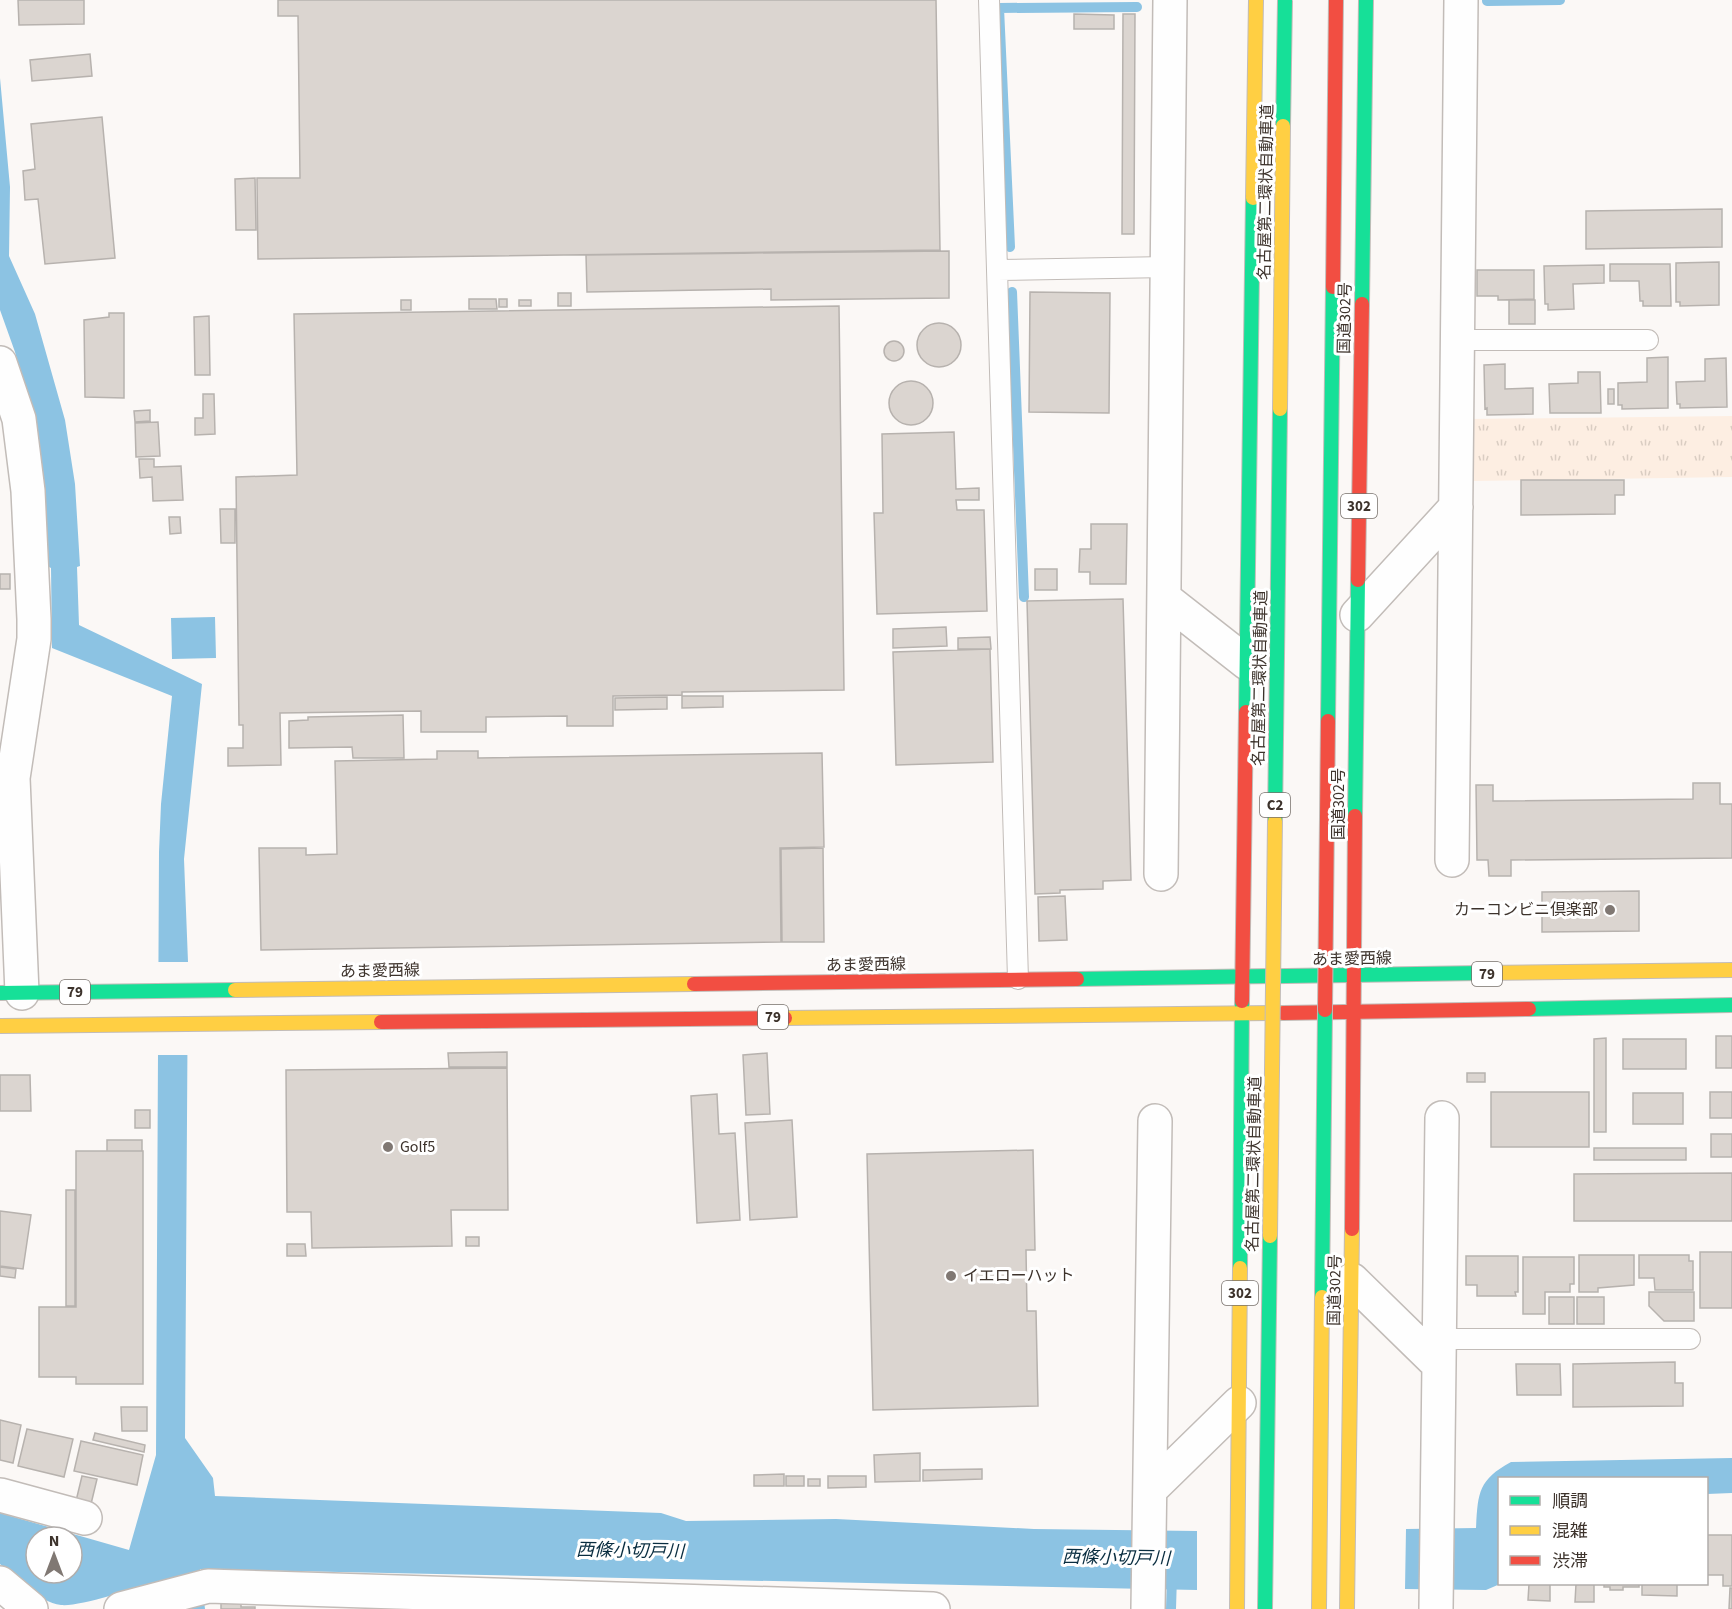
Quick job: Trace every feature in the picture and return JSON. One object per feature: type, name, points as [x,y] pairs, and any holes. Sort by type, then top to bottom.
[{"type":"main road","name":"302","points":[[1237,1609],[1242,1012],[1256,0]]},
{"type":"main road","name":"名古屋第二環状自動車道","points":[[1265,1609],[1285,0]]},
{"type":"main road","points":[[1319,1609],[1336,0]]},
{"type":"main road","name":"国道302号","points":[[1347,1609],[1366,0]]},
{"type":"main road","points":[[1361,405],[1377,181]]},
{"type":"main road","points":[[1239,207],[1240,267],[1250,405]]},
{"type":"main road","name":"あま愛西線","points":[[11,993],[1732,970]]},
{"type":"main road","name":"79","points":[[0,1026],[1354,1012],[1732,1005]]},
{"type":"main road","points":[[1352,1280],[1362,1480]]},
{"type":"street","points":[[1161,874],[1170,0]]},
{"type":"street","points":[[1452,860],[1461,0]]},
{"type":"street","points":[[0,363],[19,419],[28,490],[34,619],[34,639],[13,778],[11,993]]},
{"type":"street","points":[[1357,615],[1455,507]]},
{"type":"street","points":[[1164,598],[1247,663]]},
{"type":"street","points":[[1436,1602],[1442,1118]]},
{"type":"street","points":[[1148,1603],[1155,1121]]},
{"type":"street","points":[[1352,1280],[1439,1351]]},
{"type":"street","points":[[1149,1490],[1239,1403]]},
{"type":"street","points":[[0,1496],[86,1518]]},
{"type":"street","points":[[121,1609],[208,1586],[286,1599],[916,1609]]},
{"type":"lane","points":[[989,0],[1018,979]]},
{"type":"lane","points":[[997,270],[1167,267]]},
{"type":"lane","points":[[1457,340],[1648,340]]},
{"type":"lane","points":[[1439,1351],[1690,1339]]},
{"type":"green space","points":[[1732,416],[1732,477],[1471,481],[1470,419]]},
{"type":"water","name":"西條小切戸川","points":[[0,78],[10,187],[9,256],[35,314],[65,420],[75,484],[80,566],[77,567],[79,625],[202,684],[184,859],[188,962],[185,1438],[213,1478],[215,1496],[661,1513],[686,1521],[836,1519],[1034,1529],[1197,1531],[1197,1590],[200,1569],[205,1609],[171,1609],[152,1584],[80,1603],[61,1605],[52,1603],[28,1589],[0,1564],[0,1513],[42,1525],[24,1525],[24,1585],[84,1585],[84,1537],[129,1550],[156,1455],[159,852],[161,804],[172,696],[52,648],[51,568],[49,567],[45,495],[32,418],[15,352],[0,310]]},
{"type":"water","points":[[215,617],[216,658],[172,659],[171,618]]},
{"type":"water","points":[[1732,1458],[1732,1493],[1708,1494],[1708,1477],[1498,1477],[1498,1585],[1486,1590],[1405,1589],[1406,1529],[1476,1528],[1479,1496],[1482,1489],[1492,1475],[1511,1462]]},
{"type":"pier","points":[[154,962],[191,962],[190,1055],[154,1055]]},
{"type":"building","points":[[18,0],[84,0],[84,24],[19,25]]},
{"type":"building","points":[[278,0],[936,0],[940,250],[258,259],[257,178],[300,178],[298,16],[278,16]]},
{"type":"building","points":[[1074,14],[1114,15],[1114,29],[1074,29]]},
{"type":"building","points":[[1123,14],[1135,14],[1134,234],[1122,234]]},
{"type":"building","points":[[90,54],[92,76],[32,81],[30,60]]},
{"type":"building","points":[[102,117],[115,258],[45,264],[38,199],[25,200],[23,171],[35,169],[31,124]]},
{"type":"building","points":[[255,178],[256,230],[236,230],[235,179]]},
{"type":"building","points":[[1722,209],[1722,247],[1586,249],[1586,211]]},
{"type":"building","points":[[949,251],[949,298],[771,300],[771,289],[587,292],[586,255]]},
{"type":"building","points":[[1719,262],[1719,305],[1680,306],[1680,302],[1676,302],[1676,263]]},
{"type":"building","points":[[1610,264],[1670,264],[1671,306],[1643,306],[1643,301],[1640,301],[1639,281],[1610,281]]},
{"type":"building","points":[[1604,265],[1604,283],[1573,284],[1574,309],[1548,310],[1548,304],[1545,304],[1544,266]]},
{"type":"building","points":[[1477,270],[1534,270],[1534,299],[1498,300],[1498,296],[1477,296]]},
{"type":"building","points":[[1030,292],[1110,293],[1109,413],[1029,412]]},
{"type":"building","points":[[558,293],[571,293],[571,306],[558,306]]},
{"type":"building","points":[[469,299],[496,299],[497,309],[469,309]]},
{"type":"building","points":[[499,299],[507,299],[507,307],[499,307]]},
{"type":"building","points":[[401,300],[411,300],[411,310],[401,310]]},
{"type":"building","points":[[519,300],[531,300],[531,306],[519,306]]},
{"type":"building","points":[[1509,300],[1535,300],[1535,324],[1509,324]]},
{"type":"building","points":[[839,306],[844,690],[682,692],[682,695],[613,696],[613,726],[567,726],[567,716],[486,717],[486,732],[421,732],[421,711],[280,713],[281,765],[228,766],[228,748],[243,748],[243,725],[239,725],[236,477],[297,475],[294,314]]},
{"type":"building","points":[[109,313],[124,313],[124,398],[85,397],[84,320],[109,317]]},
{"type":"building","points":[[209,316],[210,375],[195,375],[194,317]]},
{"type":"building","points":[[939,323],[954,330],[961,345],[954,360],[939,367],[924,360],[917,345],[924,330]]},
{"type":"building","points":[[894,341],[901,344],[904,351],[901,358],[894,361],[887,358],[884,351],[887,344]]},
{"type":"building","points":[[1668,357],[1668,408],[1622,409],[1622,405],[1618,405],[1618,383],[1647,382],[1647,358]]},
{"type":"building","points":[[1726,358],[1727,407],[1680,408],[1680,404],[1677,404],[1676,382],[1705,381],[1705,359]]},
{"type":"building","points":[[1505,364],[1505,389],[1533,388],[1533,414],[1487,415],[1484,365]]},
{"type":"building","points":[[1578,372],[1600,372],[1601,413],[1550,413],[1549,384],[1578,383]]},
{"type":"building","points":[[911,381],[926,388],[933,403],[926,418],[911,425],[896,418],[889,403],[896,388]]},
{"type":"building","points":[[1608,389],[1614,389],[1614,404],[1608,404]]},
{"type":"building","points":[[203,394],[214,394],[215,434],[195,435],[195,418],[203,418]]},
{"type":"building","points":[[150,410],[150,421],[135,422],[134,411]]},
{"type":"building","points":[[158,422],[160,456],[136,457],[135,423]]},
{"type":"building","points":[[954,432],[956,489],[979,488],[979,500],[956,500],[957,510],[984,510],[987,611],[877,614],[874,513],[883,513],[882,434]]},
{"type":"building","points":[[139,459],[154,459],[154,467],[181,466],[183,500],[153,501],[152,477],[140,478]]},
{"type":"building","points":[[1521,480],[1624,480],[1624,495],[1615,495],[1615,514],[1521,515]]},
{"type":"building","points":[[220,509],[235,509],[235,543],[221,543]]},
{"type":"building","points":[[169,517],[180,517],[181,533],[170,534]]},
{"type":"building","points":[[1091,524],[1127,524],[1126,584],[1090,584],[1090,572],[1079,572],[1080,549],[1091,549]]},
{"type":"building","points":[[1035,569],[1057,569],[1057,590],[1035,590]]},
{"type":"building","points":[[0,574],[10,574],[10,589],[0,589]]},
{"type":"building","points":[[1123,599],[1131,880],[1103,881],[1103,889],[1060,890],[1060,893],[1035,894],[1027,601]]},
{"type":"building","points":[[946,627],[947,646],[893,648],[893,629]]},
{"type":"building","points":[[990,637],[991,649],[958,649],[958,638]]},
{"type":"building","points":[[990,649],[993,762],[896,765],[893,652]]},
{"type":"building","points":[[682,696],[723,696],[723,707],[682,708]]},
{"type":"building","points":[[667,697],[667,709],[615,710],[615,698]]},
{"type":"building","points":[[403,715],[404,758],[353,758],[352,747],[289,748],[289,721],[308,720],[308,717]]},
{"type":"building","points":[[437,751],[478,751],[478,758],[822,753],[824,847],[780,848],[781,942],[261,950],[259,848],[306,848],[306,855],[337,854],[335,761],[437,759]]},
{"type":"building","points":[[1693,783],[1720,783],[1720,804],[1732,804],[1732,858],[1511,860],[1511,876],[1489,876],[1488,860],[1477,860],[1476,785],[1493,785],[1493,801],[1693,799]]},
{"type":"building","points":[[823,848],[824,942],[782,942],[781,849]]},
{"type":"building","points":[[1639,891],[1639,931],[1542,932],[1542,892]]},
{"type":"building","points":[[1065,896],[1067,940],[1039,941],[1038,897]]},
{"type":"building","points":[[1716,1036],[1732,1036],[1732,1068],[1716,1068]]},
{"type":"building","points":[[1606,1038],[1606,1132],[1594,1132],[1594,1039]]},
{"type":"building","points":[[1623,1039],[1686,1039],[1686,1069],[1623,1069]]},
{"type":"building","points":[[507,1052],[507,1067],[449,1067],[448,1053]]},
{"type":"building","points":[[767,1053],[770,1114],[746,1115],[743,1055]]},
{"type":"building","points":[[507,1068],[508,1210],[451,1210],[452,1246],[312,1248],[311,1212],[287,1212],[286,1070]]},
{"type":"building","points":[[1467,1073],[1485,1073],[1485,1082],[1467,1082]]},
{"type":"building","points":[[0,1075],[30,1075],[31,1111],[0,1111]]},
{"type":"building","points":[[1491,1092],[1589,1092],[1589,1147],[1491,1147]]},
{"type":"building","points":[[1710,1092],[1732,1092],[1732,1118],[1710,1118]]},
{"type":"building","points":[[1633,1093],[1683,1093],[1683,1124],[1633,1124]]},
{"type":"building","points":[[717,1094],[719,1134],[735,1133],[740,1220],[697,1223],[691,1096]]},
{"type":"building","points":[[135,1110],[150,1110],[150,1128],[135,1128]]},
{"type":"building","points":[[792,1120],[797,1217],[750,1220],[745,1123]]},
{"type":"building","points":[[1711,1134],[1732,1134],[1732,1157],[1711,1157]]},
{"type":"building","points":[[107,1140],[142,1140],[142,1151],[107,1151]]},
{"type":"building","points":[[1594,1148],[1686,1148],[1686,1160],[1594,1160]]},
{"type":"building","points":[[1033,1150],[1035,1250],[1026,1250],[1027,1311],[1036,1311],[1038,1406],[873,1410],[867,1154]]},
{"type":"building","points":[[76,1151],[143,1151],[143,1384],[76,1384],[76,1377],[39,1377],[39,1307],[76,1307]]},
{"type":"building","points":[[1732,1173],[1732,1221],[1574,1221],[1574,1174]]},
{"type":"building","points":[[66,1190],[75,1190],[75,1306],[66,1306]]},
{"type":"building","points":[[0,1211],[31,1215],[23,1269],[0,1266]]},
{"type":"building","points":[[466,1237],[479,1237],[479,1246],[466,1246]]},
{"type":"building","points":[[287,1244],[305,1244],[306,1256],[287,1256]]},
{"type":"building","points":[[1700,1252],[1732,1252],[1732,1308],[1700,1308]]},
{"type":"building","points":[[1579,1255],[1634,1255],[1634,1285],[1598,1288],[1598,1292],[1579,1292]]},
{"type":"building","points":[[1639,1255],[1689,1255],[1689,1261],[1693,1261],[1693,1290],[1655,1290],[1654,1278],[1639,1278]]},
{"type":"building","points":[[1466,1256],[1518,1256],[1516,1296],[1477,1296],[1477,1285],[1466,1285]]},
{"type":"building","points":[[1523,1257],[1574,1257],[1574,1284],[1570,1284],[1570,1292],[1545,1292],[1545,1314],[1523,1314]]},
{"type":"building","points":[[0,1267],[16,1269],[15,1278],[0,1276]]},
{"type":"building","points":[[1649,1292],[1694,1292],[1694,1321],[1664,1321],[1649,1306]]},
{"type":"building","points":[[1549,1297],[1574,1297],[1574,1324],[1549,1324]]},
{"type":"building","points":[[1577,1297],[1604,1297],[1604,1324],[1577,1324]]},
{"type":"building","points":[[1675,1362],[1675,1383],[1683,1383],[1683,1406],[1573,1407],[1573,1364]]},
{"type":"building","points":[[1516,1364],[1560,1364],[1561,1395],[1517,1395]]},
{"type":"building","points":[[121,1407],[147,1407],[147,1431],[122,1431]]},
{"type":"building","points":[[0,1420],[21,1425],[13,1463],[0,1460]]},
{"type":"building","points":[[27,1429],[73,1439],[64,1477],[18,1466]]},
{"type":"building","points":[[95,1433],[145,1445],[144,1452],[93,1440]]},
{"type":"building","points":[[81,1441],[143,1455],[137,1485],[74,1471]]},
{"type":"building","points":[[920,1453],[920,1481],[875,1482],[874,1455]]},
{"type":"building","points":[[982,1469],[982,1479],[923,1481],[923,1470]]},
{"type":"building","points":[[784,1474],[784,1486],[754,1486],[754,1475]]},
{"type":"building","points":[[82,1476],[97,1479],[91,1504],[76,1501]]},
{"type":"building","points":[[786,1476],[804,1476],[804,1486],[786,1486]]},
{"type":"building","points":[[828,1476],[866,1476],[866,1487],[828,1488]]},
{"type":"building","points":[[808,1479],[820,1479],[820,1486],[808,1486]]},
{"type":"building","points":[[1708,1535],[1732,1535],[1732,1586],[1723,1586],[1723,1575],[1708,1575]]},
{"type":"building","points":[[1529,1585],[1550,1585],[1550,1601],[1528,1600]]},
{"type":"building","points":[[1576,1585],[1594,1585],[1594,1602],[1575,1602]]},
{"type":"building","points":[[1604,1585],[1639,1585],[1639,1587],[1623,1587],[1623,1590],[1610,1590],[1610,1587],[1604,1587]]},
{"type":"building","points":[[1642,1585],[1677,1585],[1677,1596],[1642,1595]]},
{"type":"building","points":[[1730,1588],[1732,1588],[1732,1609],[1729,1609]]},
{"type":"building","points":[[221,1602],[241,1602],[241,1607],[255,1607],[255,1609],[221,1609]]},
{"type":"waterway","points":[[1487,1],[1560,0]]},
{"type":"waterway","points":[[1010,247],[999,8],[1137,7]]},
{"type":"waterway","points":[[1012,292],[1024,597]]},
{"type":"waterway","name":"西條小切戸川","points":[[1171,1609],[1172,1576]]},
{"type":"traffic: fast","points":[[1283,126],[1285,0]]},
{"type":"traffic: fast","points":[[1362,304],[1366,0]]},
{"type":"traffic: fast","points":[[1246,712],[1253,198]]},
{"type":"traffic: fast","points":[[1328,721],[1333,287]]},
{"type":"traffic: fast","points":[[1275,821],[1280,409]]},
{"type":"traffic: fast","points":[[1355,816],[1358,580]]},
{"type":"traffic: fast","points":[[1077,979],[1482,973]]},
{"type":"traffic: fast","points":[[0,993],[235,990]]},
{"type":"traffic: fast","points":[[1240,1268],[1242,1001]]},
{"type":"traffic: fast","points":[[1529,1009],[1732,1005]]},
{"type":"traffic: fast","points":[[1322,1297],[1325,1010]]},
{"type":"traffic: fast","points":[[1265,1609],[1270,1236]]},
{"type":"traffic: slow","points":[[1253,198],[1256,0]]},
{"type":"traffic: slow","points":[[1280,409],[1283,126]]},
{"type":"traffic: slow","points":[[1270,1236],[1275,821]]},
{"type":"traffic: slow","points":[[1482,973],[1732,970]]},
{"type":"traffic: slow","points":[[235,990],[694,984]]},
{"type":"traffic: slow","points":[[785,1018],[1283,1013]]},
{"type":"traffic: slow","points":[[0,1026],[381,1022]]},
{"type":"traffic: slow","points":[[1347,1609],[1352,1229]]},
{"type":"traffic: slow","points":[[1237,1609],[1240,1268]]},
{"type":"traffic: slow","points":[[1319,1609],[1322,1297]]},
{"type":"traffic: jam","points":[[1333,287],[1336,0]]},
{"type":"traffic: jam","points":[[1358,580],[1362,304]]},
{"type":"traffic: jam","points":[[1242,1001],[1246,712]]},
{"type":"traffic: jam","points":[[1325,1010],[1328,721]]},
{"type":"traffic: jam","points":[[1352,1229],[1355,816]]},
{"type":"traffic: jam","points":[[694,984],[1077,979]]},
{"type":"traffic: jam","points":[[1283,1013],[1529,1009]]},
{"type":"traffic: jam","points":[[381,1022],[785,1018]]},
{"type":"place","name":"カーコンビニ倶楽部","points":[[1610,910]]},
{"type":"place","name":"Golf5","points":[[388,1147]]},
{"type":"place","name":"イエローハット","points":[[951,1276]]}]
